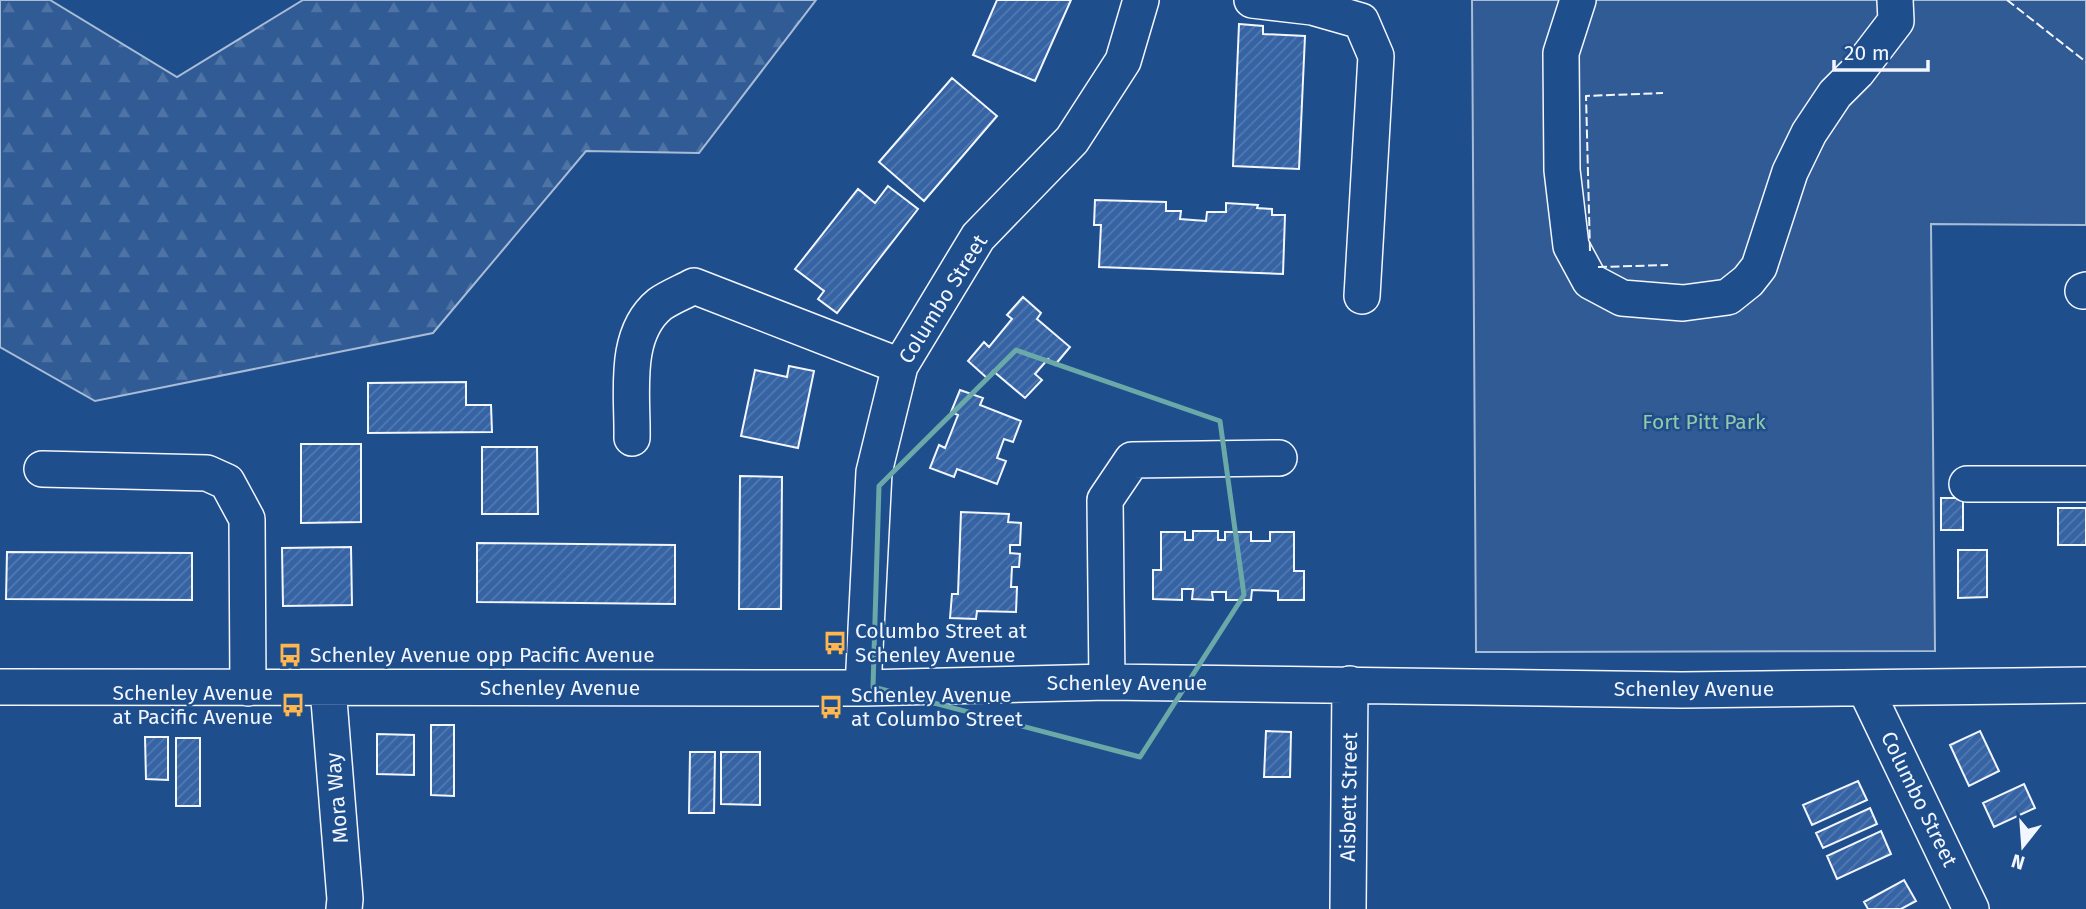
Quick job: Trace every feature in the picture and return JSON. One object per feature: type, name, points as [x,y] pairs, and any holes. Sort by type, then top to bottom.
[{"type":"street","name":"Columbo Street","points":[[863,688],[874,471],[900,366],[978,237],[1072,140],[1123,61],[1141,0]]},
{"type":"street","points":[[1252,0],[1312,7],[1361,20],[1376,56],[1362,296]]},
{"type":"street","points":[[1578,0],[1561,53],[1562,170],[1570,246],[1590,281],[1622,298],[1683,303],[1728,297],[1748,281],[1759,267],[1790,172],[1804,143],[1835,94],[1857,72],[1896,20],[1895,0]]},
{"type":"street","points":[[632,438],[634,351],[643,325],[660,304],[694,286],[900,366]]},
{"type":"street","points":[[1107,682],[1105,500],[1132,460],[1279,458]]},
{"type":"street","points":[[42,469],[207,472],[227,482],[247,519],[248,688]]},
{"type":"street","points":[[1967,484],[2086,484]]},
{"type":"street","name":"Schenley Avenue","points":[[0,687],[863,688],[1107,682],[1866,690],[2086,685]]},
{"type":"street","name":"Aisbett Street","points":[[1348,909],[1350,684]]},
{"type":"street","name":"Mora Way","points":[[328,688],[344,909]]},
{"type":"street","name":"Columbo Street","points":[[1866,690],[1971,909]]},
{"type":"highlighted area","points":[[1016,350],[1220,421],[1244,595],[1140,757],[873,687],[879,486]]},
{"type":"green space","points":[[0,0],[50,0],[177,77],[303,0],[816,0],[699,153],[586,151],[433,333],[95,401],[0,347]]},
{"type":"shaded area","name":"Fort Pitt Park","points":[[1472,0],[2086,0],[2086,225],[1931,224],[1935,651],[1476,652]]},
{"type":"building","points":[[997,0],[1071,0],[1035,81],[973,55]]},
{"type":"building","points":[[1239,24],[1263,26],[1263,34],[1305,36],[1299,169],[1233,166]]},
{"type":"building","points":[[952,78],[997,116],[924,201],[879,162]]},
{"type":"building","points":[[888,186],[918,209],[837,313],[818,299],[824,291],[795,269],[858,189],[875,203]]},
{"type":"building","points":[[1095,200],[1166,202],[1166,211],[1181,211],[1180,219],[1206,221],[1207,212],[1226,212],[1226,203],[1258,205],[1257,208],[1272,209],[1272,215],[1285,215],[1283,274],[1099,267],[1101,225],[1094,225]]},
{"type":"building","points":[[1023,297],[1041,313],[1037,319],[1070,347],[1055,365],[1048,359],[1035,374],[1042,380],[1025,398],[993,371],[987,378],[968,361],[984,342],[989,347],[1012,319],[1007,315]]},
{"type":"building","points":[[789,366],[814,371],[798,448],[741,436],[755,370],[787,377]]},
{"type":"building","points":[[466,382],[466,405],[491,405],[492,432],[368,433],[368,383]]},
{"type":"building","points":[[960,390],[983,398],[980,405],[1021,421],[1013,442],[1004,439],[997,458],[1006,461],[997,484],[957,469],[954,477],[930,468],[939,445],[945,448],[958,415],[951,412]]},
{"type":"building","points":[[301,444],[361,444],[361,522],[301,523]]},
{"type":"building","points":[[482,447],[537,447],[538,514],[482,514]]},
{"type":"building","points":[[740,476],[782,477],[781,609],[739,609]]},
{"type":"building","points":[[1941,498],[1963,498],[1963,530],[1941,530]]},
{"type":"building","points":[[2058,508],[2086,508],[2086,545],[2058,545]]},
{"type":"building","points":[[961,512],[1009,514],[1008,522],[1021,523],[1020,545],[1010,545],[1010,553],[1020,554],[1019,567],[1012,567],[1011,587],[1017,587],[1016,612],[977,611],[976,619],[950,618],[952,594],[958,594]]},
{"type":"building","points":[[1193,531],[1218,531],[1218,540],[1225,540],[1225,532],[1251,532],[1251,541],[1270,541],[1270,532],[1294,532],[1294,571],[1304,571],[1304,600],[1278,600],[1278,591],[1252,590],[1251,600],[1226,600],[1226,592],[1212,592],[1213,600],[1192,599],[1193,589],[1182,589],[1182,600],[1153,599],[1153,570],[1161,570],[1161,532],[1185,532],[1185,540],[1193,540]]},
{"type":"building","points":[[477,543],[675,545],[675,604],[477,602]]},
{"type":"building","points":[[351,547],[352,605],[283,606],[282,548]]},
{"type":"building","points":[[1958,550],[1987,550],[1987,597],[1958,598]]},
{"type":"building","points":[[7,552],[192,553],[192,600],[6,599]]},
{"type":"building","points":[[431,725],[454,725],[454,796],[431,795]]},
{"type":"building","points":[[1266,731],[1291,732],[1290,777],[1264,777]]},
{"type":"building","points":[[1980,731],[1999,771],[1969,786],[1950,745]]},
{"type":"building","points":[[377,734],[414,735],[414,775],[377,774]]},
{"type":"building","points":[[145,737],[168,737],[168,780],[146,779]]},
{"type":"building","points":[[176,738],[200,738],[200,806],[176,806]]},
{"type":"building","points":[[690,752],[715,752],[714,813],[689,813]]},
{"type":"building","points":[[721,752],[760,752],[760,805],[721,804]]},
{"type":"building","points":[[1858,781],[1867,800],[1812,825],[1803,805]]},
{"type":"building","points":[[2024,784],[2035,808],[1994,827],[1983,803]]},
{"type":"building","points":[[1870,808],[1877,824],[1823,848],[1816,833]]},
{"type":"building","points":[[1881,831],[1891,854],[1837,879],[1827,856]]},
{"type":"building","points":[[1904,880],[1916,901],[1901,909],[1868,909],[1864,902]]},
{"type":"fence","points":[[2007,0],[2086,62]]},
{"type":"fence","points":[[1590,251],[1586,96],[1663,93]]},
{"type":"fence","points":[[1598,267],[1668,265]]},
{"type":"place","name":"Columbo Street at Schenley Avenue","points":[[835,643]]},
{"type":"place","name":"Schenley Avenue opp Pacific Avenue","points":[[290,655]]},
{"type":"place","name":"Schenley Avenue at Pacific Avenue","points":[[293,705]]},
{"type":"place","name":"Schenley Avenue at Columbo Street","points":[[831,707]]}]
